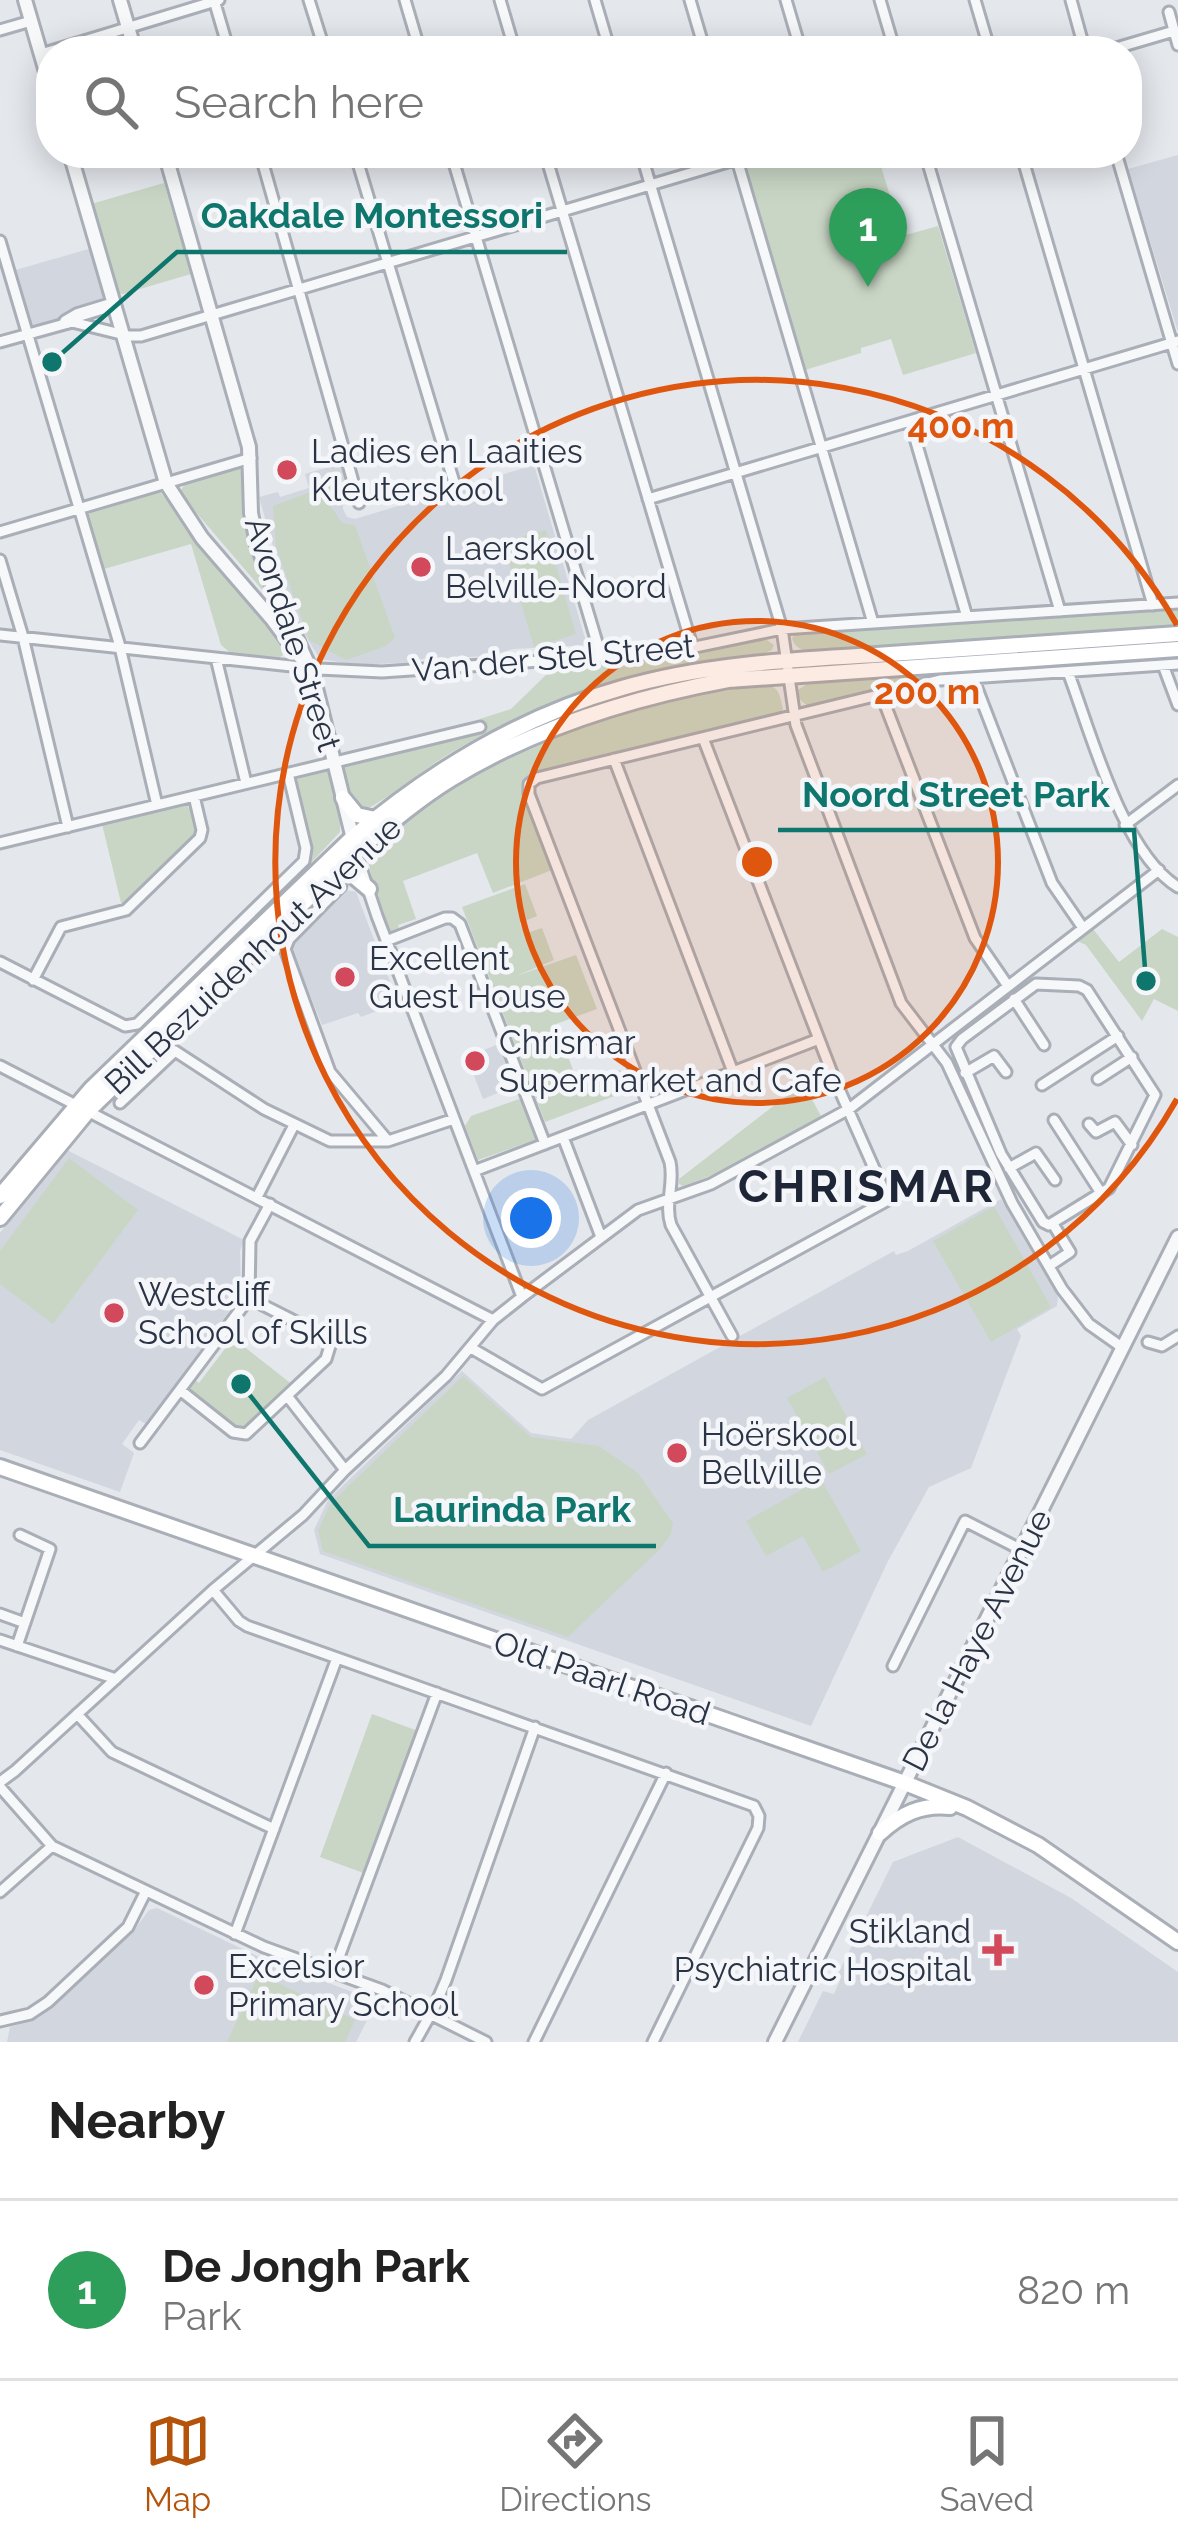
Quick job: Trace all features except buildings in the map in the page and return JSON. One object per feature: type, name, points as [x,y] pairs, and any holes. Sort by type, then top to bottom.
[{"type":"main road","name":"Bill Bezuidenhout Avenue","points":[[0,1218],[82,1108],[338,880],[354,845],[448,781],[553,728],[659,693],[788,668],[1178,634]]},
{"type":"main road","name":"Bill Bezuidenhout Avenue","points":[[0,1196],[82,1108],[354,845],[374,819],[444,769],[548,714],[621,688],[684,674],[1178,649]]},
{"type":"main road","points":[[343,798],[357,815],[374,819]]},
{"type":"main road","points":[[338,880],[350,872],[369,889]]},
{"type":"main road","name":"Old Paarl Road","points":[[0,1467],[905,1783],[1038,1845],[1178,1942]]},
{"type":"main road","points":[[880,1833],[899,1817],[926,1806],[967,1808]]},
{"type":"street","points":[[25,0],[36,39]]},
{"type":"street","points":[[120,0],[130,36]]},
{"type":"street","points":[[101,36],[216,0],[226,36]]},
{"type":"street","points":[[310,0],[321,36]]},
{"type":"street","points":[[405,0],[416,36]]},
{"type":"street","points":[[500,0],[511,36]]},
{"type":"street","points":[[595,0],[606,36]]},
{"type":"street","points":[[690,0],[701,36]]},
{"type":"street","points":[[786,0],[797,36]]},
{"type":"street","points":[[880,0],[891,36]]},
{"type":"street","points":[[974,0],[985,36]]},
{"type":"street","points":[[1071,0],[1081,36]]},
{"type":"street","points":[[1168,12],[1178,45]]},
{"type":"street","points":[[0,30],[31,21]]},
{"type":"street","points":[[1142,40],[1174,31]]},
{"type":"street","points":[[74,168],[166,483],[202,538],[310,669]]},
{"type":"street","name":"Avondale Street","points":[[169,168],[251,458],[251,512],[257,544],[310,669],[354,845]]},
{"type":"street","points":[[264,168],[359,503]]},
{"type":"street","points":[[359,168],[456,489]]},
{"type":"street","points":[[455,168],[601,656]]},
{"type":"street","points":[[549,168],[693,649]]},
{"type":"street","points":[[645,168],[782,629],[794,716],[902,1003],[947,1063],[1012,1203],[1052,1258],[1075,1309],[1123,1348]]},
{"type":"street","points":[[66,322],[141,336],[702,168]]},
{"type":"street","points":[[740,168],[873,623]]},
{"type":"street","points":[[930,168],[1060,611]]},
{"type":"street","points":[[1025,168],[1154,605]]},
{"type":"street","points":[[1120,168],[1178,364]]},
{"type":"street","points":[[0,241],[119,648],[157,805]]},
{"type":"street","points":[[0,342],[114,304]]},
{"type":"street","points":[[648,499],[1175,342]]},
{"type":"street","points":[[910,421],[967,617]]},
{"type":"street","points":[[0,532],[251,458]]},
{"type":"street","points":[[0,560],[68,827]]},
{"type":"street","name":"Van der Stel Street","points":[[0,634],[310,669],[382,672],[693,649],[782,629],[1178,603]]},
{"type":"street","points":[[216,658],[246,783]]},
{"type":"street","points":[[732,1336],[671,1225],[667,1208],[673,1183],[670,1162],[529,784],[537,778],[940,680],[1178,664]]},
{"type":"street","points":[[1163,665],[1178,705]]},
{"type":"street","points":[[1068,672],[1125,825],[1178,887]]},
{"type":"street","points":[[973,678],[1052,883],[1083,928]]},
{"type":"street","points":[[881,694],[975,938],[1008,986]]},
{"type":"street","points":[[0,843],[480,728]]},
{"type":"street","points":[[471,1348],[542,1389],[888,1200],[819,1039],[703,738]]},
{"type":"street","points":[[614,759],[734,1072]]},
{"type":"street","points":[[0,962],[125,1026],[141,1021],[304,861],[306,848],[288,773]]},
{"type":"street","points":[[1125,825],[1178,784]]},
{"type":"street","points":[[33,980],[61,927],[126,910],[200,838],[194,796]]},
{"type":"street","points":[[354,845],[522,1297]]},
{"type":"street","points":[[486,2042],[382,1990],[235,1934],[52,1846],[0,1784],[303,1515],[446,1376],[493,1320],[522,1297],[638,1210],[711,1184],[848,1109],[1159,870]]},
{"type":"street","points":[[338,880],[285,949],[330,1072],[388,1141]]},
{"type":"street","points":[[386,941],[446,918],[460,924],[544,1144]]},
{"type":"street","points":[[1036,985],[1082,987],[1156,1096],[1115,1180],[1053,1224],[1043,1222],[1009,1168],[956,1051],[958,1043],[1014,999],[1036,985]]},
{"type":"street","points":[[1014,999],[1044,1046]]},
{"type":"street","points":[[1042,1085],[1118,1036]]},
{"type":"street","points":[[474,1171],[819,1039]]},
{"type":"street","points":[[120,1103],[170,1053],[178,1051],[264,1108],[330,1141],[388,1141],[454,1119]]},
{"type":"street","points":[[965,1073],[991,1057],[1006,1072]]},
{"type":"street","points":[[1098,1079],[1132,1057]]},
{"type":"street","points":[[0,1066],[493,1320]]},
{"type":"street","points":[[1054,1120],[1101,1192]]},
{"type":"street","points":[[1089,1124],[1096,1132],[1115,1122],[1132,1145]]},
{"type":"street","points":[[257,1197],[294,1125]]},
{"type":"street","points":[[563,1137],[601,1237]]},
{"type":"street","points":[[1009,1168],[1036,1153],[1055,1180]]},
{"type":"street","points":[[140,1443],[249,1298],[248,1247],[270,1204]]},
{"type":"street","points":[[1052,1258],[1068,1248],[1053,1224]]},
{"type":"street","name":"De la Haye Avenue","points":[[775,2042],[1178,1237]]},
{"type":"street","points":[[180,1390],[243,1435],[328,1357],[329,1342],[323,1336],[249,1298]]},
{"type":"street","points":[[1148,1342],[1162,1346],[1178,1336]]},
{"type":"street","points":[[288,1397],[345,1470]]},
{"type":"street","points":[[893,1666],[965,1522],[1022,1550]]},
{"type":"street","points":[[17,1646],[50,1549],[20,1535]]},
{"type":"street","points":[[213,1591],[244,1624],[749,1802],[759,1816],[758,1828],[653,2042]]},
{"type":"street","points":[[0,1614],[25,1623]]},
{"type":"street","points":[[0,1640],[116,1679]]},
{"type":"street","points":[[235,1934],[337,1658]]},
{"type":"street","points":[[333,1973],[437,1693]]},
{"type":"street","points":[[77,1714],[112,1752],[274,1829]]},
{"type":"street","points":[[415,2042],[446,1980],[536,1727]]},
{"type":"street","points":[[533,2042],[666,1773]]},
{"type":"street","points":[[0,1892],[52,1846]]},
{"type":"street","points":[[0,2021],[30,2014],[47,2002],[128,1927],[146,1891]]},
{"type":"shaded area","points":[[1178,155],[1178,332],[1128,169]]},
{"type":"shaded area","points":[[92,248],[105,305],[29,326],[12,271]]},
{"type":"shaded area","name":"Laerskool Belville-Noord","points":[[343,463],[350,488],[343,509],[355,519],[534,465],[587,645],[417,662],[357,665],[320,659],[293,616],[259,497],[278,492],[280,497],[309,488],[305,474]]},
{"type":"shaded area","name":"Excellent Guest House","points":[[347,890],[356,892],[398,1003],[322,1025],[292,950]]},
{"type":"shaded area","points":[[501,1043],[517,1085],[483,1099],[467,1057]]},
{"type":"shaded area","name":"Westcliff School of Skills","points":[[65,1149],[244,1240],[241,1295],[146,1424],[139,1420],[122,1444],[134,1453],[120,1492],[0,1450],[0,1233]]},
{"type":"shaded area","name":"Hoërskool Bellville","points":[[1001,1199],[1058,1296],[1057,1306],[1017,1329],[1021,1336],[971,1468],[929,1487],[887,1563],[811,1726],[320,1554],[314,1530],[328,1500],[462,1371],[531,1433],[571,1439],[588,1420],[894,1251],[896,1255],[908,1251]]},
{"type":"shaded area","name":"Stikland Psychiatric Hospital","points":[[958,1837],[1071,1898],[1178,1972],[1178,2042],[798,2042],[823,1991],[834,1994],[840,1980],[836,1978],[893,1862]]},
{"type":"shaded area","name":"Excelsior Primary School","points":[[157,1908],[261,1958],[377,2001],[356,2042],[7,2042],[10,2027],[38,2018],[133,1932],[149,1910]]},
{"type":"green space","points":[[745,168],[882,168],[902,236],[938,226],[976,353],[903,375],[891,339],[805,370]]},
{"type":"green space","points":[[164,183],[191,274],[118,293],[91,204]]},
{"type":"green space","points":[[248,466],[250,516],[277,607],[182,496],[185,484]]},
{"type":"green space","points":[[334,470],[341,473],[330,497],[324,496],[342,523],[355,525],[395,638],[386,646],[346,660],[309,640],[276,547],[273,506],[319,489],[323,494]]},
{"type":"green space","points":[[160,492],[268,620],[285,645],[280,657],[232,654],[221,645],[191,544],[104,569],[88,514]]},
{"type":"green space","points":[[546,530],[576,634],[534,647],[503,542]]},
{"type":"green space","points":[[1178,607],[1178,626],[809,651],[798,648],[792,638],[797,632]]},
{"type":"green space","points":[[764,638],[774,645],[763,654],[642,675],[564,699],[452,752],[367,809],[353,804],[344,765],[483,732],[480,719],[511,709],[551,667],[679,656]]},
{"type":"green space","points":[[937,672],[937,677],[809,707],[798,694],[810,682]]},
{"type":"green space","points":[[765,685],[778,693],[780,714],[528,776],[523,790],[552,870],[493,893],[477,853],[403,881],[416,919],[398,925],[400,931],[387,929],[372,889],[367,856],[392,830],[462,782],[586,724],[673,700]]},
{"type":"green space","points":[[328,770],[340,832],[309,865],[297,780]]},
{"type":"green space","points":[[185,804],[196,831],[122,907],[102,824]]},
{"type":"green space","points":[[525,884],[537,916],[520,923],[524,934],[542,928],[554,960],[516,976],[576,955],[597,1009],[556,1024],[579,1086],[620,1070],[628,1091],[545,1122],[462,907]]},
{"type":"green space","points":[[1093,929],[1119,962],[1162,929],[1178,937],[1178,1011],[1154,999],[1142,1021],[1086,945],[1077,941]]},
{"type":"green space","points":[[803,1083],[821,1116],[715,1174],[679,1184],[679,1179]]},
{"type":"green space","points":[[519,1099],[526,1104],[538,1136],[478,1160],[465,1126],[471,1116]]},
{"type":"green space","points":[[69,1158],[138,1210],[53,1324],[0,1284],[0,1251]]},
{"type":"green space","points":[[994,1206],[1051,1307],[991,1342],[933,1241]]},
{"type":"green space","points":[[233,1338],[293,1385],[243,1431],[189,1389],[194,1379],[199,1383]]},
{"type":"green space","points":[[463,1376],[531,1437],[599,1446],[638,1473],[673,1523],[660,1549],[568,1637],[323,1551],[318,1530],[331,1503]]},
{"type":"green space","points":[[825,1377],[867,1454],[829,1474],[787,1398]]},
{"type":"green space","points":[[821,1479],[861,1551],[823,1572],[803,1536],[766,1556],[746,1521]]},
{"type":"green space","points":[[372,1714],[418,1731],[366,1874],[320,1857]]},
{"type":"green space","points":[[259,1974],[355,2020],[345,2042],[227,2042]]},
{"type":"place","name":"De Jongh Park","points":[[868,287]]},
{"type":"place","name":"Oakdale Montessori","points":[[52,362]]},
{"type":"place","name":"Ladies en Laaities Kleuterskool","points":[[287,470]]},
{"type":"place","name":"Laerskool Belville-Noord","points":[[421,567]]},
{"type":"place","name":"Excellent Guest House","points":[[345,977]]},
{"type":"place","name":"Noord Street Park","points":[[1146,981]]},
{"type":"place","name":"Chrismar Supermarket and Cafe","points":[[475,1061]]},
{"type":"place","name":"Westcliff School of Skills","points":[[114,1313]]},
{"type":"place","name":"Laurinda Park","points":[[241,1384]]},
{"type":"place","name":"Hoërskool Bellville","points":[[677,1453]]},
{"type":"place","name":"Stikland Psychiatric Hospital","points":[[998,1950]]},
{"type":"place","name":"Excelsior Primary School","points":[[204,1985]]},
{"type":"district","name":"CHRISMAR","points":[[867,1186]]}]
